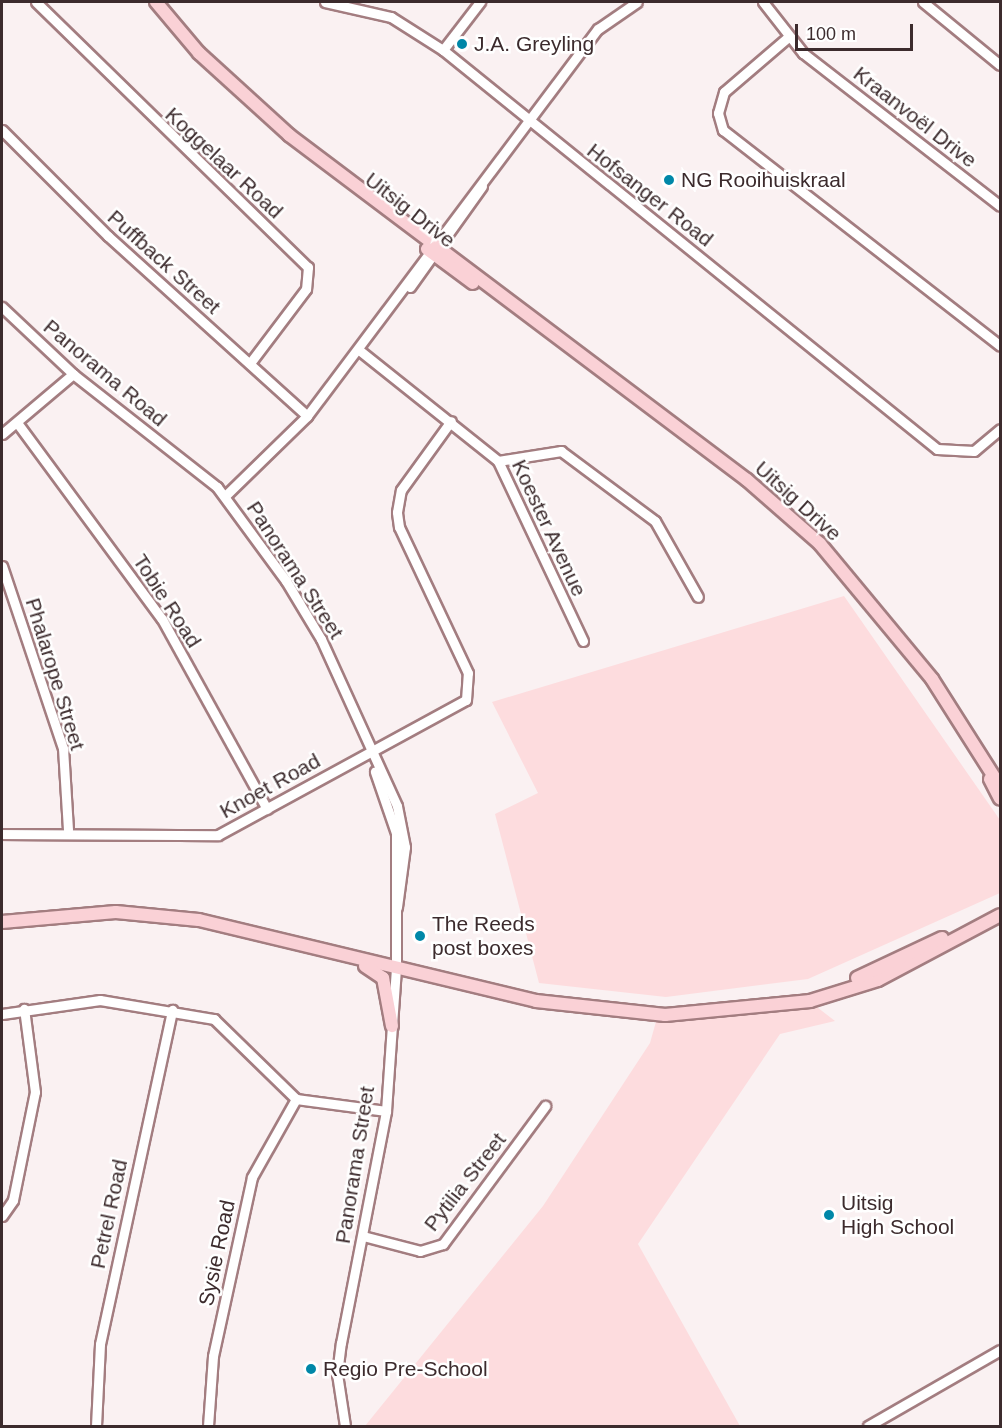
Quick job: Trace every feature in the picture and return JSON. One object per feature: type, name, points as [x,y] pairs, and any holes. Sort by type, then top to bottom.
[{"type":"main road","name":"Uitsig Drive","points":[[156,2],[227,81],[289,135],[434,249],[747,480],[820,544],[867,596],[961,722],[1000,786]]},
{"type":"main road","name":"Uitsig Drive","points":[[961,722],[1000,799]]},
{"type":"main road","points":[[756,1009],[884,967],[1000,907]]},
{"type":"main road","points":[[2,922],[68,913],[155,914],[396,965],[568,1006],[664,1015],[756,1009],[810,1001],[878,980],[1000,915]]},
{"type":"main road","points":[[343,955],[379,972],[392,1026]]},
{"type":"street","name":"Koggelaar Road","points":[[36,2],[308,267],[306,289],[250,363]]},
{"type":"street","name":"Hofsanger Road","points":[[325,2],[391,17],[443,50],[528,122],[814,345],[937,449],[975,450],[1000,429]]},
{"type":"street","points":[[443,50],[480,2]]},
{"type":"street","points":[[225,496],[308,416],[600,27],[638,2]]},
{"type":"street","name":"Kraanvoël Drive","points":[[763,2],[787,38],[1000,206]]},
{"type":"street","points":[[923,2],[1000,65]]},
{"type":"street","points":[[787,38],[724,92],[718,113],[723,130],[1000,346]]},
{"type":"street","name":"Puffback Street","points":[[2,130],[108,236],[308,416]]},
{"type":"street","name":"Panorama Road","points":[[2,307],[73,374],[188,464]]},
{"type":"street","name":"Koester Avenue","points":[[359,350],[451,421],[498,461],[583,642]]},
{"type":"street","points":[[2,434],[18,424],[73,374]]},
{"type":"street","name":"Knoet Road","points":[[2,834],[68,830],[212,836],[267,809],[368,749],[466,700],[468,673],[399,527],[397,512],[401,490],[451,421]]},
{"type":"street","name":"Tobie Road","points":[[18,424],[162,619],[267,809]]},
{"type":"street","points":[[498,461],[561,451],[655,521],[698,597]]},
{"type":"street","name":"Panorama Street","points":[[188,464],[225,496],[321,639],[404,831],[397,907],[396,965],[386,1111],[338,1374],[345,1426]]},
{"type":"street","name":"Phalarope Street","points":[[2,566],[63,748],[68,830]]},
{"type":"street","points":[[2,1014],[82,1000],[172,1010],[221,1023],[296,1099],[386,1111]]},
{"type":"street","points":[[2,1216],[13,1200],[35,1092],[24,1009]]},
{"type":"street","name":"Petrel Road","points":[[96,1426],[100,1344],[172,1010]]},
{"type":"street","name":"Sysie Road","points":[[208,1426],[213,1356],[252,1177],[296,1099]]},
{"type":"street","name":"Pytilia Street","points":[[363,1236],[420,1251],[443,1244],[545,1106]]},
{"type":"street","points":[[868,1426],[1000,1350]]},
{"type":"shaded area","points":[[844,596],[1000,820],[1000,893],[808,979],[666,997],[539,983],[495,814],[538,793],[492,702]]},
{"type":"shaded area","points":[[813,1004],[835,1021],[780,1034],[638,1244],[740,1426],[365,1426],[543,1206],[650,1043],[657,1018]]},
{"type":"place","name":"J.A. Greyling","points":[[462,44]]},
{"type":"place","name":"NG Rooihuiskraal","points":[[669,180]]},
{"type":"place","name":"The Reeds post boxes","points":[[420,936]]},
{"type":"place","name":"Uitsig High School","points":[[829,1215]]},
{"type":"place","name":"Regio Pre-School","points":[[311,1369]]}]
